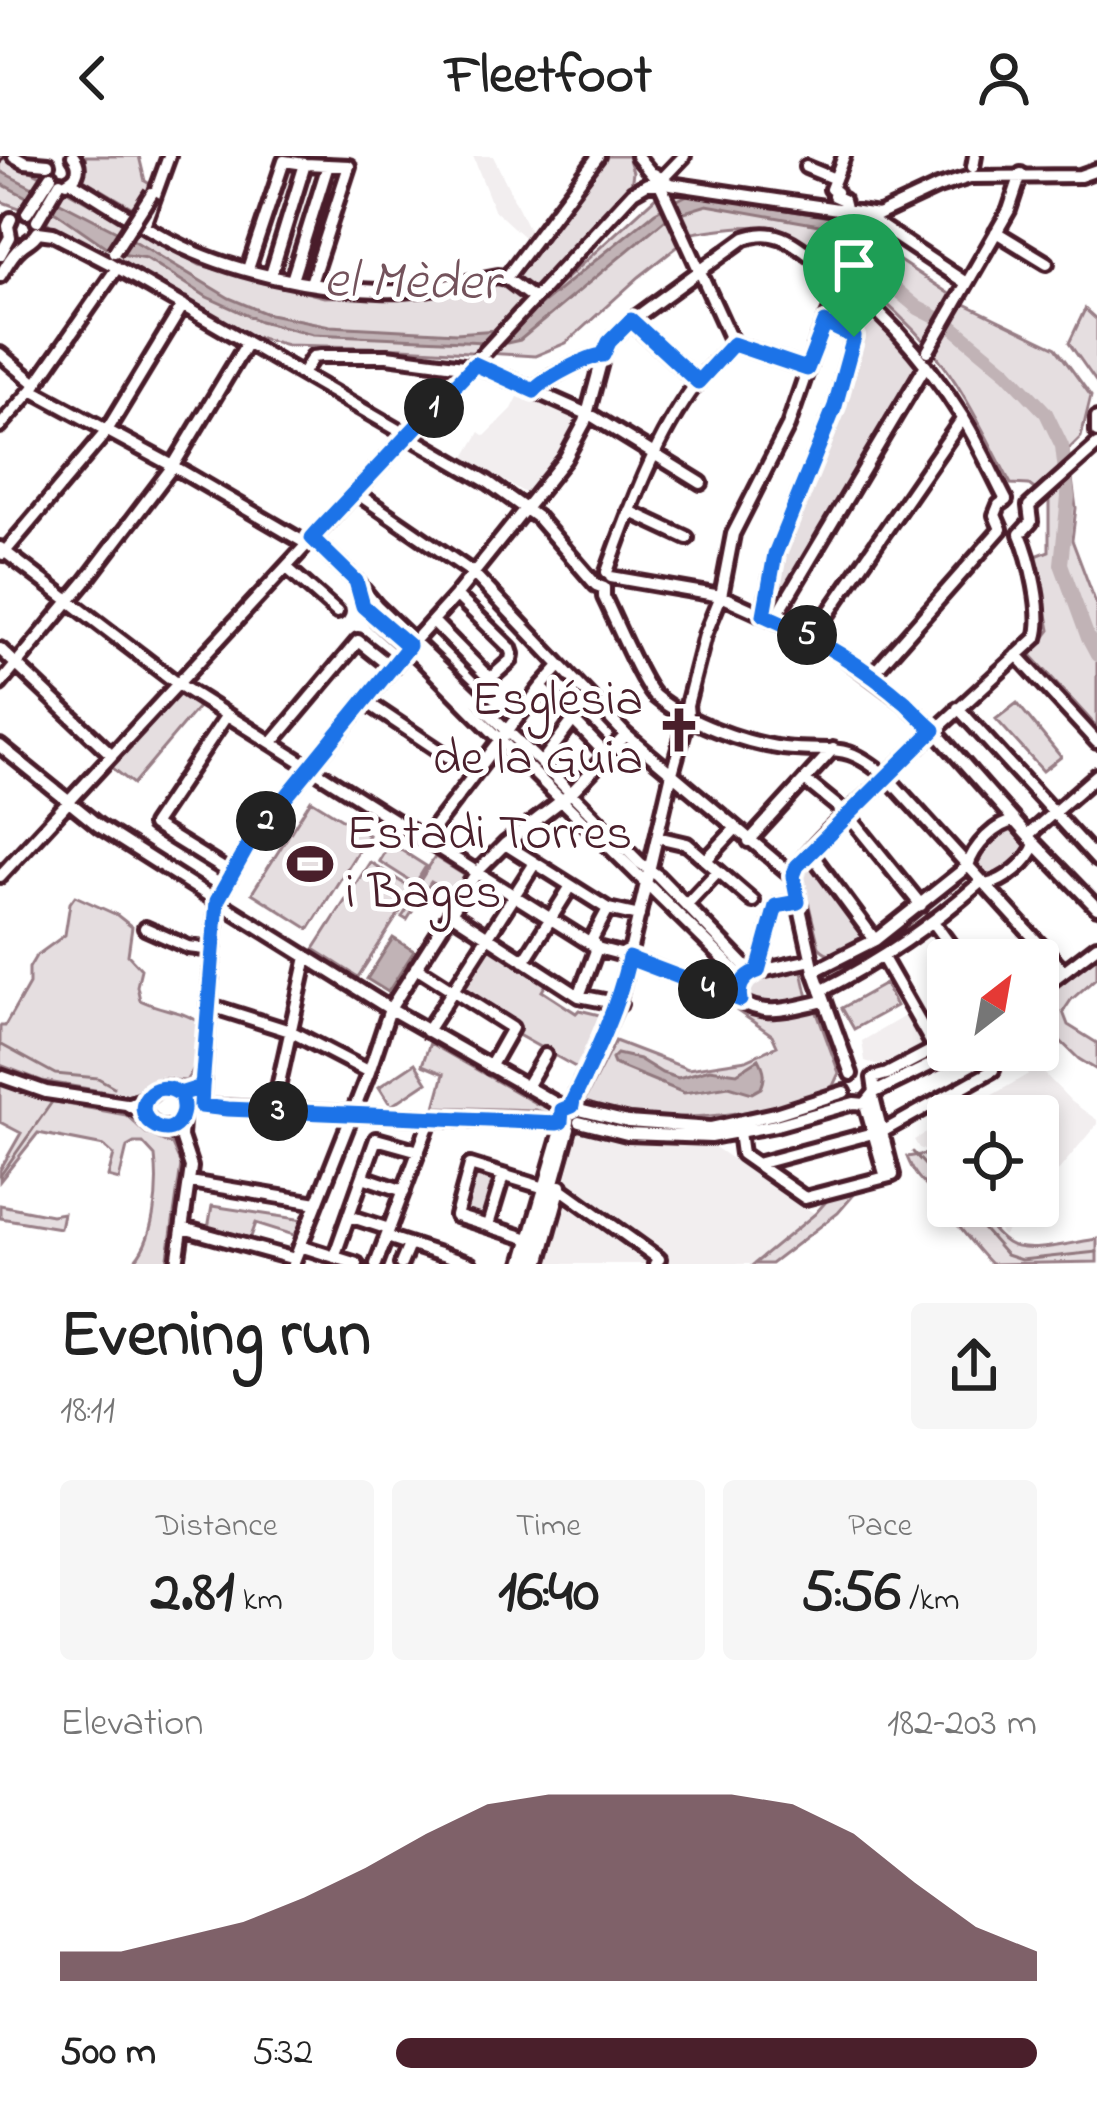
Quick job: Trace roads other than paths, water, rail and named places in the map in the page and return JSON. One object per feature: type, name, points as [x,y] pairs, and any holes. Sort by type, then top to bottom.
[{"type":"street","points":[[14,156],[176,244],[248,269],[382,292],[498,276],[531,302]]},
{"type":"street","points":[[144,225],[169,156]]},
{"type":"street","points":[[506,278],[598,156]]},
{"type":"street","points":[[636,156],[660,182],[733,344],[807,369]]},
{"type":"street","points":[[633,192],[640,174],[636,156]]},
{"type":"street","points":[[660,182],[684,156]]},
{"type":"street","points":[[833,184],[844,156]]},
{"type":"street","points":[[56,175],[78,171],[75,157]]},
{"type":"street","points":[[248,269],[284,161],[349,166],[311,283]]},
{"type":"street","points":[[271,275],[304,164]]},
{"type":"street","points":[[292,280],[328,165]]},
{"type":"street","points":[[806,167],[833,184],[834,196],[853,213],[966,283]]},
{"type":"street","points":[[2,869],[633,192],[660,182],[878,214],[970,177],[1080,176],[1097,170]]},
{"type":"street","points":[[928,351],[1009,210],[1021,174]]},
{"type":"street","points":[[0,276],[23,244],[33,241],[34,219],[56,175]]},
{"type":"street","points":[[0,426],[34,387],[152,193]]},
{"type":"street","points":[[819,254],[853,213]]},
{"type":"street","points":[[0,255],[10,237],[7,214],[34,219],[53,234],[113,259],[247,343],[488,482],[527,509],[604,579],[721,596],[812,637],[871,676],[934,730],[1097,908]]},
{"type":"street","points":[[996,232],[1047,262]]},
{"type":"street","points":[[867,1099],[844,1091],[775,1114],[711,1128],[570,1117],[431,1118],[201,1106],[217,901],[251,840],[565,458],[587,415],[609,342],[631,320],[745,238],[777,235],[790,241],[844,280],[894,328],[963,418],[1006,500]]},
{"type":"street","points":[[10,237],[23,244]]},
{"type":"street","points":[[531,1264],[573,1100],[619,1004],[687,705],[705,635],[721,596],[733,534],[772,461],[844,280]]},
{"type":"street","points":[[183,304],[106,432],[2,552],[178,684],[597,948],[767,1011],[822,996],[934,923],[984,883],[1000,881],[1032,853],[1032,840],[1054,812],[1097,775]]},
{"type":"street","points":[[631,320],[698,382]]},
{"type":"street","points":[[769,618],[775,554],[835,406],[854,337],[825,323]]},
{"type":"street","points":[[0,684],[173,466],[247,343]]},
{"type":"street","points":[[733,344],[698,382],[656,453],[604,579],[604,597],[652,694],[733,736],[783,748],[833,749],[862,756],[1064,971]]},
{"type":"street","points":[[0,354],[34,387],[106,432],[309,541],[356,581],[363,606],[412,644],[751,974]]},
{"type":"street","points":[[534,391],[539,383],[595,354],[603,355]]},
{"type":"street","points":[[302,374],[313,357],[321,356],[475,363],[587,415],[701,483]]},
{"type":"street","points":[[769,618],[926,365]]},
{"type":"street","points":[[812,637],[963,418]]},
{"type":"street","points":[[1097,418],[1097,432]]},
{"type":"street","points":[[1029,506],[1097,445]]},
{"type":"street","points":[[355,492],[473,573],[626,735],[793,876]]},
{"type":"street","points":[[1021,500],[1029,506],[1031,522],[1020,533],[1001,530],[995,515],[999,505],[1021,500]]},
{"type":"street","points":[[629,512],[687,538]]},
{"type":"street","points":[[871,676],[1001,530]]},
{"type":"street","points":[[851,1074],[812,966],[793,876],[810,852],[886,777],[1036,638],[1039,626],[1033,581],[1020,533]]},
{"type":"street","points":[[286,567],[337,612]]},
{"type":"street","points":[[434,622],[485,675],[492,677],[511,660],[510,649],[456,595]]},
{"type":"street","points":[[272,743],[358,641],[392,668]]},
{"type":"street","points":[[0,649],[112,755]]},
{"type":"street","points":[[1017,655],[1097,742]]},
{"type":"street","points":[[425,839],[560,666]]},
{"type":"street","points":[[541,687],[607,755]]},
{"type":"street","points":[[364,701],[474,774]]},
{"type":"street","points":[[958,708],[1097,860]]},
{"type":"street","points":[[227,715],[153,825],[232,874]]},
{"type":"street","points":[[541,764],[572,722]]},
{"type":"street","points":[[183,1228],[294,1262],[390,1009],[416,967],[477,872],[566,796],[626,735]]},
{"type":"street","points":[[504,736],[541,764],[566,796]]},
{"type":"street","points":[[0,746],[68,802],[217,901],[570,1117],[627,1134],[711,1137],[867,1099],[927,1068]]},
{"type":"street","points":[[749,841],[833,749]]},
{"type":"street","points":[[805,780],[848,815],[921,905]]},
{"type":"street","points":[[751,974],[812,966],[875,940],[968,866],[971,856],[1002,824],[1015,821]]},
{"type":"street","points":[[706,860],[735,829]]},
{"type":"street","points":[[657,836],[688,844],[753,901]]},
{"type":"street","points":[[505,844],[608,909],[639,916]]},
{"type":"street","points":[[810,852],[875,940]]},
{"type":"street","points":[[427,1031],[535,862]]},
{"type":"street","points":[[686,905],[718,871]]},
{"type":"street","points":[[648,878],[658,876],[751,974]]},
{"type":"street","points":[[524,961],[571,886]]},
{"type":"street","points":[[740,1000],[740,986],[751,974],[776,906],[798,902]]},
{"type":"street","points":[[579,996],[597,948],[592,939],[608,909]]},
{"type":"street","points":[[451,913],[579,996],[619,1004]]},
{"type":"street","points":[[934,923],[946,939]]},
{"type":"street","points":[[145,928],[188,947],[213,950]]},
{"type":"street","points":[[1059,975],[1097,946]]},
{"type":"street","points":[[273,1110],[307,957]]},
{"type":"street","points":[[883,958],[927,1035]]},
{"type":"street","points":[[416,967],[512,1028],[490,1066]]},
{"type":"street","points":[[208,1005],[290,1031],[369,1072]]},
{"type":"street","points":[[872,1078],[927,1053]]},
{"type":"street","points":[[526,1087],[545,1055]]},
{"type":"street","points":[[757,1164],[878,1132],[991,1071]]},
{"type":"street","points":[[844,1091],[851,1074],[863,1072],[872,1078]]},
{"type":"street","points":[[0,1076],[46,1092],[126,1104],[155,1126],[181,1137]]},
{"type":"street","points":[[739,1132],[742,1154],[806,1198],[886,1177],[867,1099],[872,1078]]},
{"type":"street","points":[[126,1104],[146,1099],[162,1087],[180,1094],[185,1104],[181,1137],[191,1167],[177,1264]]},
{"type":"street","points":[[180,1094],[202,1087]]},
{"type":"street","points":[[145,1115],[146,1099]]},
{"type":"street","points":[[357,1100],[367,1114]]},
{"type":"street","points":[[531,1264],[529,1239],[570,1117]]},
{"type":"street","points":[[376,1264],[431,1118]]},
{"type":"street","points":[[167,1128],[182,1119]]},
{"type":"street","points":[[334,1257],[376,1139],[419,1151]]},
{"type":"street","points":[[531,1264],[560,1188],[566,1162],[561,1157]]},
{"type":"street","points":[[529,1239],[456,1216],[470,1166],[544,1189]]},
{"type":"street","points":[[488,1226],[502,1176]]},
{"type":"street","points":[[363,1177],[404,1191]]},
{"type":"street","points":[[190,1182],[317,1203]]},
{"type":"street","points":[[560,1188],[659,1259],[655,1264]]},
{"type":"street","points":[[349,1216],[409,1245],[470,1264]]},
{"type":"street","points":[[401,1264],[409,1245]]},
{"type":"street","points":[[300,1246],[352,1263]]},
{"type":"waterway","name":"el Mèder","points":[[839,224],[847,226],[850,236],[870,252],[862,261],[864,270],[949,324],[1007,372],[1046,413],[1062,446],[1068,497],[1061,564],[1097,655]]},
{"type":"waterway","points":[[0,1044],[55,1074],[98,1078],[114,1087]]},
{"type":"waterway","points":[[0,1176],[52,1102]]},
{"type":"waterway","points":[[913,1152],[927,1167]]},
{"type":"waterway","points":[[981,1227],[1006,1255],[1021,1260],[1097,1252]]},
{"type":"railway","points":[[0,163],[4,156]]},
{"type":"place","name":"Església de la Guia","points":[[679,730]]},
{"type":"place","name":"Estadi Torres i Bages","points":[[310,864]]}]
